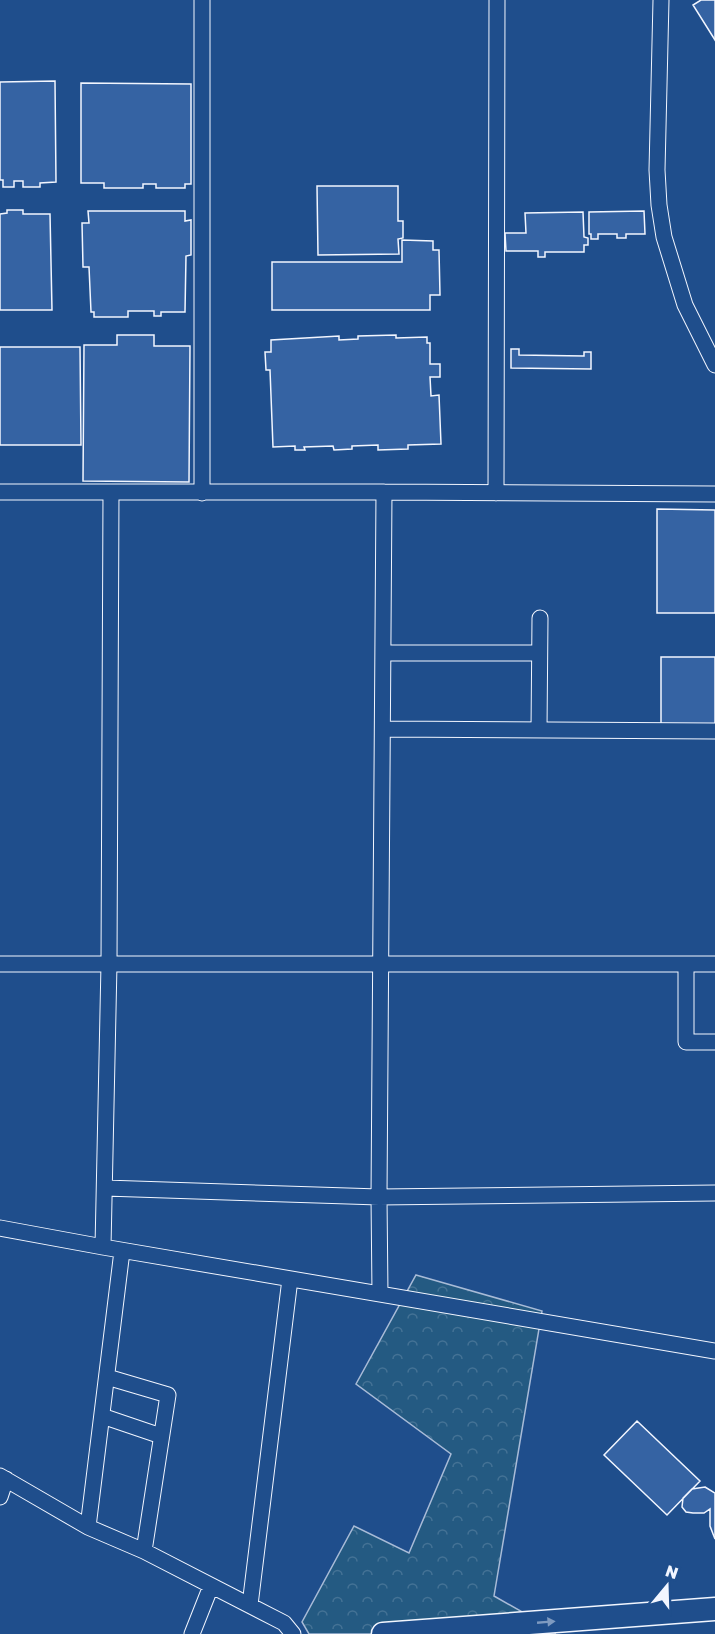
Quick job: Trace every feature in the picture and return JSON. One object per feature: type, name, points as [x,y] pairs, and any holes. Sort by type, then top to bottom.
[{"type":"highway","points":[[383,1634],[715,1609]]},
{"type":"street","points":[[202,0],[202,493]]},
{"type":"street","points":[[495,492],[496,0]]},
{"type":"street","points":[[661,0],[657,170],[659,205],[667,249],[685,305],[715,364]]},
{"type":"street","points":[[0,492],[715,494]]},
{"type":"street","points":[[103,1247],[110,964],[111,492]]},
{"type":"street","points":[[380,1294],[384,492]]},
{"type":"street","points":[[539,730],[540,618]]},
{"type":"street","points":[[384,653],[539,653]]},
{"type":"street","points":[[384,729],[715,731]]},
{"type":"street","points":[[0,964],[715,964]]},
{"type":"street","points":[[686,964],[686,1042],[715,1042]]},
{"type":"street","points":[[105,1188],[379,1197],[715,1193]]},
{"type":"street","points":[[0,1228],[122,1251],[715,1351]]},
{"type":"street","points":[[88,1527],[122,1251]]},
{"type":"street","points":[[250,1605],[290,1279]]},
{"type":"street","points":[[107,1377],[168,1395],[144,1551]]},
{"type":"street","points":[[102,1416],[161,1436]]},
{"type":"street","points":[[0,1497],[3,1478],[88,1527],[144,1551],[285,1623],[293,1634]]},
{"type":"street","points":[[192,1634],[211,1586]]},
{"type":"green space","points":[[416,1275],[542,1311],[494,1596],[556,1631],[555,1634],[309,1634],[302,1622],[354,1526],[409,1553],[451,1454],[356,1384]]},
{"type":"building","points":[[701,0],[715,0],[715,40],[693,5]]},
{"type":"building","points":[[55,81],[56,182],[40,183],[40,187],[23,187],[23,181],[14,181],[14,187],[3,187],[3,180],[0,180],[0,82]]},
{"type":"building","points":[[81,83],[191,84],[191,184],[185,184],[185,188],[156,188],[156,184],[143,184],[143,188],[104,188],[104,183],[81,183]]},
{"type":"building","points":[[317,186],[398,186],[398,221],[403,221],[403,238],[398,239],[399,254],[318,255]]},
{"type":"building","points":[[7,210],[23,210],[23,214],[50,214],[52,310],[0,310],[0,214],[7,213]]},
{"type":"building","points":[[88,211],[185,211],[185,221],[191,220],[191,255],[186,256],[185,312],[161,312],[161,316],[154,316],[154,311],[128,311],[128,317],[94,317],[94,312],[91,312],[89,267],[83,267],[82,223],[89,223]]},
{"type":"building","points":[[644,211],[645,234],[626,234],[626,238],[617,238],[617,234],[598,234],[598,239],[591,239],[589,212]]},
{"type":"building","points":[[583,212],[584,237],[588,238],[588,245],[584,245],[584,252],[545,252],[545,257],[538,257],[538,251],[506,251],[505,233],[526,233],[525,213]]},
{"type":"building","points":[[402,240],[433,241],[433,250],[439,250],[440,295],[430,295],[430,310],[272,310],[272,262],[402,262]]},
{"type":"building","points":[[117,335],[154,335],[154,346],[190,346],[189,482],[83,481],[84,345],[117,345]]},
{"type":"building","points":[[396,335],[396,338],[427,337],[427,343],[430,343],[430,364],[440,364],[440,377],[430,377],[431,396],[439,395],[441,444],[408,445],[408,449],[378,450],[378,445],[352,446],[352,449],[334,450],[333,446],[304,447],[305,450],[295,450],[295,446],[273,447],[270,370],[266,370],[265,352],[271,352],[271,340],[339,336],[339,340],[358,339],[358,336]]},
{"type":"building","points":[[0,347],[80,347],[81,445],[0,445]]},
{"type":"building","points":[[511,349],[519,349],[519,355],[584,356],[584,352],[591,352],[591,369],[511,368]]},
{"type":"building","points":[[657,509],[715,510],[715,613],[657,613]]},
{"type":"building","points":[[661,657],[715,657],[715,724],[661,724]]},
{"type":"building","points":[[637,1421],[700,1481],[667,1515],[604,1455]]},
{"type":"building","points":[[705,1487],[715,1493],[715,1539],[710,1526],[710,1509],[704,1513],[693,1513],[686,1512],[682,1507],[683,1498],[692,1489]]}]
